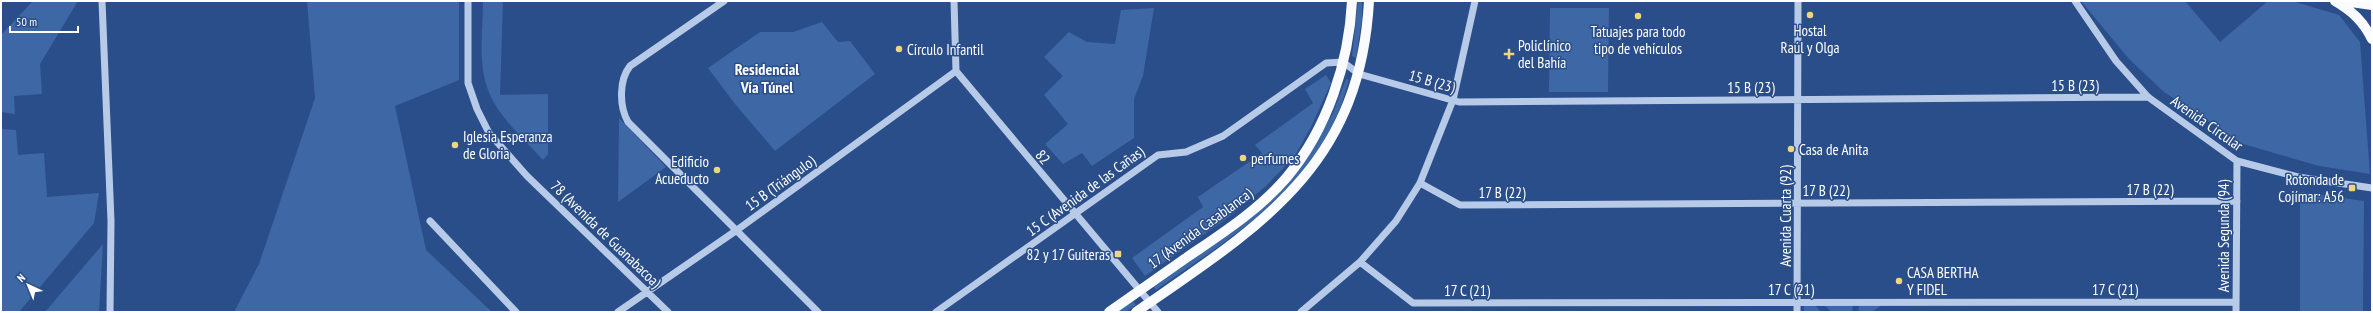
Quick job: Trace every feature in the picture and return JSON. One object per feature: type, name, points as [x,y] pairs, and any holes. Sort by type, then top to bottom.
[{"type":"main road","name":"17 (Avenida Casablanca)","points":[[1109,312],[1236,223],[1267,198],[1303,156],[1325,113],[1344,62],[1352,1]]},
{"type":"main road","name":"17 (Avenida Casablanca)","points":[[1136,312],[1251,229],[1279,206],[1308,174],[1337,130],[1359,74],[1367,32],[1369,1]]},
{"type":"main road","points":[[2335,1],[2352,11],[2361,20],[2372,39]]},
{"type":"main road","points":[[2344,1],[2372,5]]},
{"type":"street","points":[[102,1],[111,221],[110,312]]},
{"type":"street","name":"78 (Avenida de Guanabacoa)","points":[[468,1],[468,84],[477,109],[489,133],[527,176],[668,312]]},
{"type":"street","points":[[724,1],[630,66],[623,75],[623,113],[628,122],[818,312]]},
{"type":"street","points":[[954,1],[956,71]]},
{"type":"street","points":[[1301,312],[1360,262],[1396,221],[1420,183],[1453,100],[1475,1]]},
{"type":"street","name":"Avenida Cuarta (92)","points":[[1797,312],[1798,1]]},
{"type":"street","name":"Avenida Circular","points":[[2075,1],[2116,61],[2148,98],[2237,161],[2298,177],[2372,188]]},
{"type":"street","points":[[1344,62],[1359,74]]},
{"type":"street","name":"15 C (Avenida de las Cañas)","points":[[936,312],[1158,155],[1186,152],[1223,136],[1320,66],[1326,63],[1344,62]]},
{"type":"street","name":"15 B (Triángulo)","points":[[618,312],[648,293],[737,230],[956,71]]},
{"type":"street","name":"82","points":[[956,71],[1158,312]]},
{"type":"street","name":"15 B (23)","points":[[1359,74],[1453,100],[2148,98]]},
{"type":"street","name":"Avenida Segunda (94)","points":[[2236,312],[2237,161]]},
{"type":"street","name":"17 B (22)","points":[[1420,183],[1460,205],[2237,201]]},
{"type":"street","points":[[430,221],[473,269],[516,312]]},
{"type":"street","name":"17 C (21)","points":[[1360,262],[1413,302],[2236,302]]},
{"type":"shaded area","points":[[33,1],[78,1],[40,64],[42,94],[14,96],[15,114],[1,112],[1,35]]},
{"type":"shaded area","points":[[307,1],[459,1],[459,80],[395,106],[426,250],[492,312],[234,312],[259,264],[315,98]]},
{"type":"shaded area","points":[[483,1],[503,1],[500,95],[548,94],[548,154],[543,160],[504,117],[491,97],[487,87],[484,77],[482,55]]},
{"type":"shaded area","points":[[1358,1],[1362,1],[1362,19],[1356,58],[1352,56]]},
{"type":"shaded area","points":[[2081,1],[2185,1],[2220,42],[2268,1],[2292,1],[2339,15],[2360,42],[2370,174],[2319,166],[2243,144],[2164,92],[2129,59]]},
{"type":"shaded area","points":[[1154,8],[1143,76],[1134,99],[1134,138],[1092,166],[1082,153],[1063,164],[1045,144],[1068,124],[1044,95],[1063,76],[1044,57],[1069,32],[1087,42],[1115,44],[1121,10]]},
{"type":"shaded area","points":[[1550,8],[1609,8],[1608,92],[1549,92]]},
{"type":"shaded area","points":[[822,22],[838,42],[850,41],[875,74],[775,151],[735,104],[708,68],[760,32],[793,32]]},
{"type":"shaded area","points":[[1326,75],[1331,83],[1311,127],[1294,157],[1266,186],[1226,219],[1145,276],[1132,258],[1203,207],[1198,197],[1262,153],[1255,145],[1313,103],[1305,89]]},
{"type":"shaded area","points":[[1346,79],[1349,80],[1338,113],[1321,145],[1303,171],[1282,194],[1258,216],[1208,254],[1156,290],[1153,286],[1294,175],[1332,115]]},
{"type":"shaded area","points":[[619,118],[666,167],[618,202]]},
{"type":"shaded area","points":[[1,129],[16,130],[18,155],[44,153],[47,197],[99,193],[94,223],[19,312],[1,312]]},
{"type":"shaded area","points":[[2300,192],[2364,201],[2363,312],[2300,312]]},
{"type":"shaded area","points":[[103,244],[99,312],[45,312]]},
{"type":"shaded area","points":[[1133,301],[1136,305],[1125,312],[1117,312]]},
{"type":"shaded area","points":[[1804,305],[1815,305],[1821,312],[1804,312]]},
{"type":"shaded area","points":[[1824,305],[1853,306],[1852,312],[1832,312]]},
{"type":"shaded area","points":[[1882,305],[1872,312],[1858,312],[1859,306]]},
{"type":"place","name":"Hostal Raúl y Olga","points":[[1810,15]]},
{"type":"place","name":"Tatuajes para todo tipo de vehículos","points":[[1638,16]]},
{"type":"place","name":"Círculo Infantil","points":[[899,49]]},
{"type":"place","name":"Policlínico del Bahía","points":[[1509,54]]},
{"type":"place","name":"Iglesia Esperanza de Gloria","points":[[455,145]]},
{"type":"place","name":"Casa de Anita","points":[[1791,149]]},
{"type":"place","name":"perfumes","points":[[1243,158]]},
{"type":"place","name":"Edificio Acueducto","points":[[717,170]]},
{"type":"place","name":"Rotonda de Cojímar: A56","points":[[2352,188]]},
{"type":"place","name":"82 y 17 Guiteras","points":[[1118,254]]},
{"type":"place","name":"CASA BERTHA Y FIDEL","points":[[1899,281]]},
{"type":"district","name":"Residencial Vía Túnel","points":[[767,78]]}]
